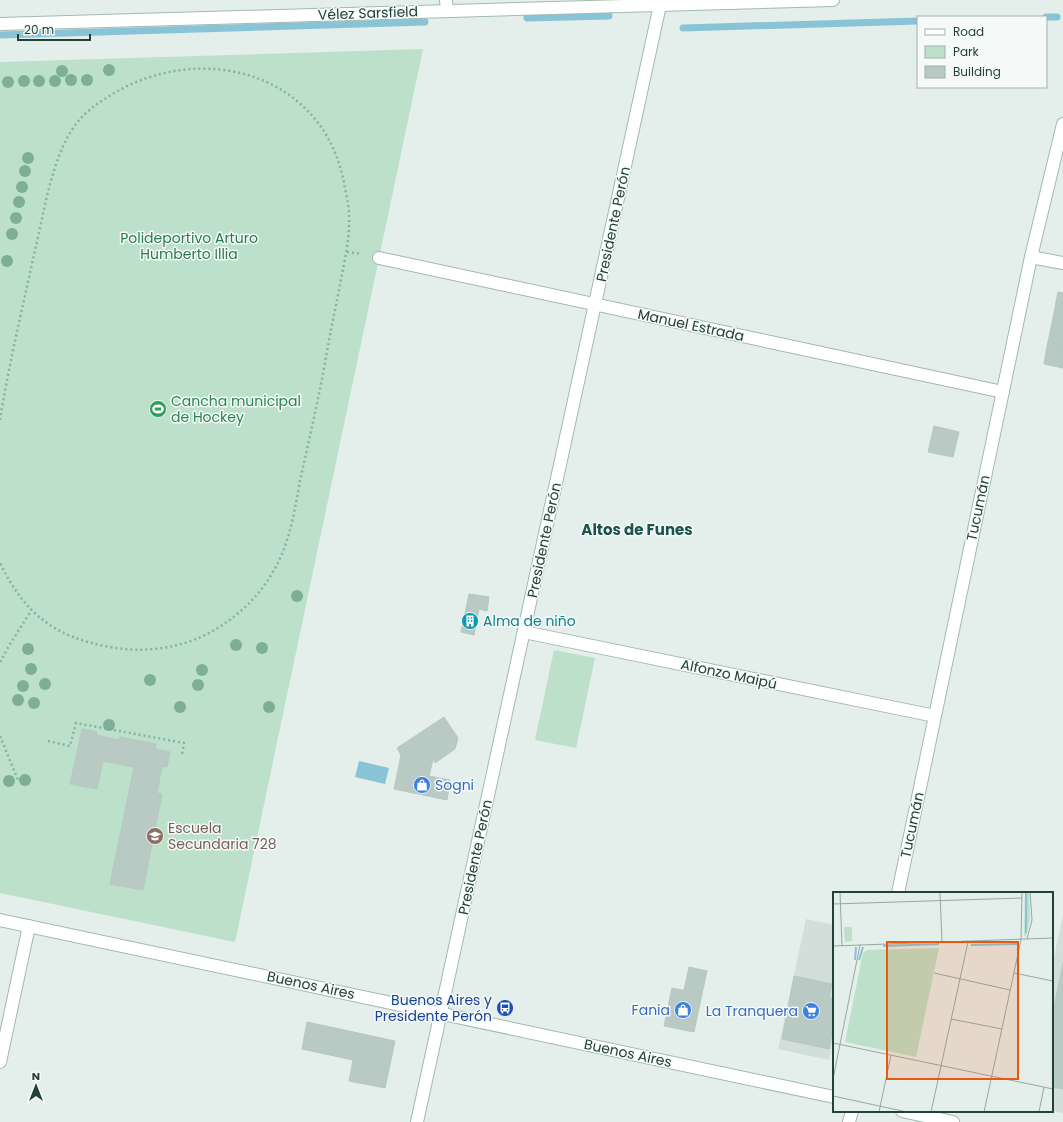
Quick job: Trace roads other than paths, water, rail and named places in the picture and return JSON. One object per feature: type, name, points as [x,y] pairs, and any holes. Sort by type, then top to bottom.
[{"type":"street","name":"Vélez Sarsfield","points":[[0,24],[447,6],[660,5],[833,0]]},
{"type":"street","name":"Presidente Perón","points":[[417,1122],[660,5]]},
{"type":"street","name":"Tucumán","points":[[898,892],[1031,257],[1063,124]]},
{"type":"street","points":[[1031,257],[1063,263]]},
{"type":"street","name":"Manuel Estrada","points":[[379,258],[1003,392]]},
{"type":"street","name":"Alfonzo Maipú","points":[[524,632],[935,716]]},
{"type":"street","name":"Buenos Aires","points":[[0,920],[833,1097]]},
{"type":"street","points":[[0,1062],[29,926]]},
{"type":"street","points":[[849,1122],[852,1112]]},
{"type":"street","points":[[907,1112],[953,1122]]},
{"type":"water","points":[[359,761],[389,768],[385,784],[355,777]]},
{"type":"waterway","points":[[527,18],[609,16]]},
{"type":"waterway","points":[[1047,17],[1057,17]]},
{"type":"waterway","points":[[683,28],[917,21]]},
{"type":"waterway","points":[[0,35],[425,22]]},
{"type":"place","name":"Cancha municipal de Hockey","points":[[158,409]]},
{"type":"place","name":"Alma de niño","points":[[470,621]]},
{"type":"place","name":"Sogni","points":[[422,785]]},
{"type":"place","name":"Escuela Secundaria 728","points":[[155,836]]},
{"type":"place","name":"Buenos Aires y Presidente Perón","points":[[505,1008]]},
{"type":"place","name":"Fania","points":[[683,1010]]},
{"type":"place","name":"La Tranquera","points":[[811,1011]]},
{"type":"district","name":"Altos de Funes","points":[[637,529]]},
{"type":"park label","name":"Polideportivo Arturo Humberto Illia","points":[[189,246]]}]
